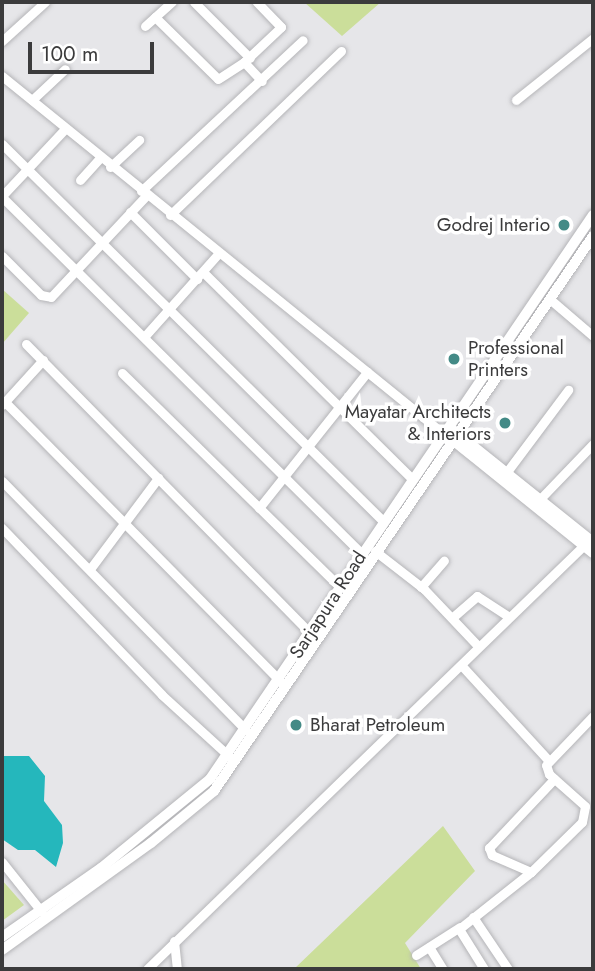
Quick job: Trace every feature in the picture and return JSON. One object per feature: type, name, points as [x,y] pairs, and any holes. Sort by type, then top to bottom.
[{"type":"main road","name":"Sarjapura Road","points":[[2,950],[186,817],[232,759],[375,551],[593,215]]},
{"type":"main road","name":"Sarjapura Road","points":[[2,937],[169,817],[232,759],[246,730],[283,684],[310,633],[383,521],[412,479],[552,301],[593,236]]},
{"type":"main road","points":[[450,433],[541,498],[589,543],[593,553]]},
{"type":"main road","points":[[450,433],[589,543]]},
{"type":"street","points":[[2,41],[45,2]]},
{"type":"street","points":[[145,26],[172,2]]},
{"type":"street","points":[[194,2],[247,60],[262,81]]},
{"type":"street","points":[[155,17],[218,79],[247,60],[281,27],[257,2]]},
{"type":"street","points":[[516,100],[593,38]]},
{"type":"street","points":[[2,256],[46,298],[76,270],[144,194],[303,40]]},
{"type":"street","points":[[170,215],[341,51]]},
{"type":"street","points":[[32,100],[65,69]]},
{"type":"street","points":[[2,76],[99,159],[218,254],[367,372],[450,433]]},
{"type":"street","points":[[65,129],[2,197],[361,553]]},
{"type":"street","points":[[110,167],[139,140]]},
{"type":"street","points":[[2,144],[101,243],[171,308],[383,521]]},
{"type":"street","points":[[80,180],[99,159]]},
{"type":"street","points":[[130,212],[412,479]]},
{"type":"street","points":[[144,337],[218,254]]},
{"type":"street","points":[[552,301],[593,336]]},
{"type":"street","points":[[26,344],[310,633]]},
{"type":"street","points":[[43,360],[3,404],[126,523],[283,684]]},
{"type":"street","points":[[259,508],[367,372]]},
{"type":"street","points":[[122,373],[339,586]]},
{"type":"street","points":[[506,473],[568,390]]},
{"type":"street","points":[[541,498],[593,444]]},
{"type":"street","points":[[90,569],[158,478]]},
{"type":"street","points":[[2,481],[246,730]]},
{"type":"street","points":[[2,528],[162,695],[232,759]]},
{"type":"street","points":[[147,969],[462,666],[478,646],[589,543]]},
{"type":"street","points":[[375,551],[421,587],[453,617],[478,646]]},
{"type":"street","points":[[421,587],[444,561]]},
{"type":"street","points":[[453,617],[477,596],[509,617]]},
{"type":"street","points":[[462,666],[548,760]]},
{"type":"street","points":[[416,955],[460,927],[531,872],[585,816],[585,806],[554,779],[547,769],[548,760],[593,716]]},
{"type":"street","points":[[531,872],[492,855],[489,848],[554,779]]},
{"type":"street","points":[[2,862],[41,911]]},
{"type":"street","points":[[473,917],[508,969]]},
{"type":"street","points":[[460,927],[484,969]]},
{"type":"street","points":[[174,941],[177,969]]},
{"type":"street","points":[[429,947],[443,969]]},
{"type":"green space","points":[[304,2],[381,2],[342,36]]},
{"type":"green space","points":[[2,289],[29,313],[2,344]]},
{"type":"green space","points":[[443,826],[475,871],[405,943],[421,969],[294,969]]},
{"type":"green space","points":[[2,880],[24,905],[2,921]]},
{"type":"water","points":[[2,756],[29,756],[45,776],[44,801],[62,825],[63,843],[56,867],[35,850],[18,850],[2,839]]},
{"type":"place","name":"Godrej Interio","points":[[564,225]]},
{"type":"place","name":"Professional Printers","points":[[454,359]]},
{"type":"place","name":"Mayatar Architects & Interiors","points":[[505,423]]},
{"type":"place","name":"Bharat Petroleum","points":[[296,725]]}]
